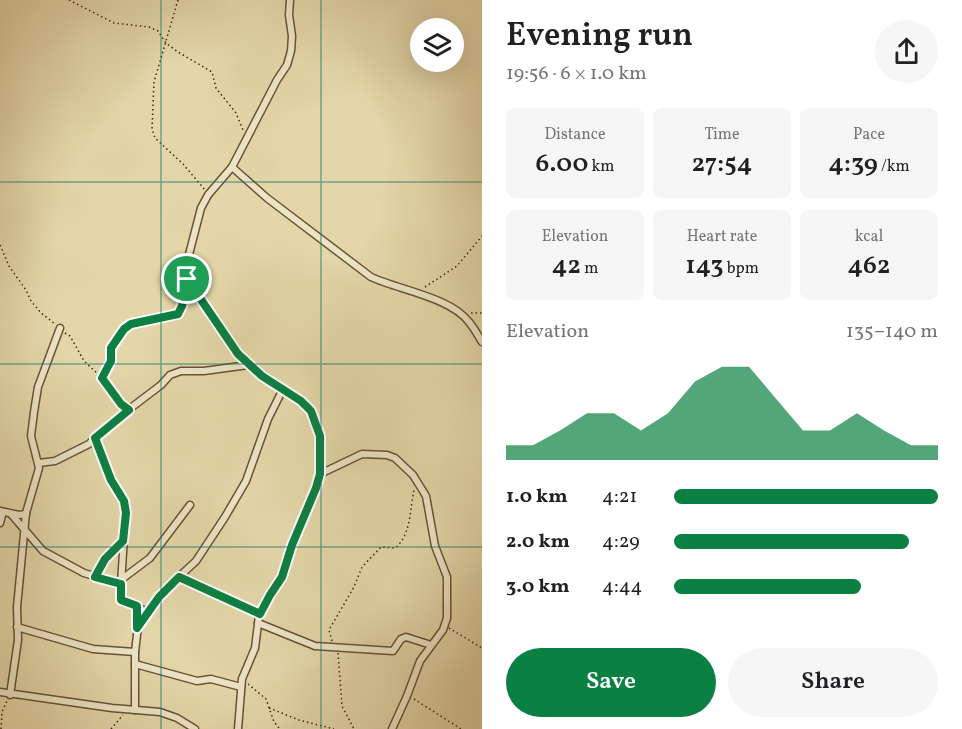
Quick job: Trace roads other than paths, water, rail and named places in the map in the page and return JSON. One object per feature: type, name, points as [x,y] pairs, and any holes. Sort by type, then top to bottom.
[{"type":"street","points":[[238,729],[242,683],[255,648],[260,614],[286,570],[292,545],[320,474],[320,436],[311,411],[301,401],[248,365],[238,354],[187,279],[186,266],[201,208],[208,195],[232,167],[287,64],[292,36],[289,15],[291,0]]},
{"type":"street","points":[[232,167],[267,198],[371,277],[389,285],[416,292],[461,314],[469,321],[482,342]]},
{"type":"street","points":[[9,694],[17,649],[17,607],[26,514],[39,463],[32,436],[34,412],[38,387],[60,328]]},
{"type":"street","points":[[39,463],[55,461],[78,451],[170,375],[181,371],[204,371],[248,365]]},
{"type":"street","points":[[137,628],[148,612],[196,561],[243,487],[268,419],[283,389]]},
{"type":"street","points":[[95,438],[111,480],[126,506],[121,600],[148,612]]},
{"type":"street","points":[[320,474],[362,454],[378,454],[395,458],[417,480],[426,496],[435,546],[447,577],[448,603],[445,625],[416,668],[407,696],[392,729]]},
{"type":"street","points":[[122,582],[150,558],[190,506]]},
{"type":"street","points":[[0,523],[2,512],[26,514]]},
{"type":"street","points":[[11,514],[43,551],[95,577],[122,582]]},
{"type":"street","points":[[179,577],[260,614]]},
{"type":"street","points":[[135,710],[137,606]]},
{"type":"street","points":[[258,622],[315,646],[393,651],[401,639],[406,637],[431,645]]},
{"type":"street","points":[[17,627],[93,649],[135,652]]},
{"type":"street","points":[[135,664],[197,681],[211,679],[242,683]]},
{"type":"street","points":[[0,692],[171,715],[195,729]]}]
